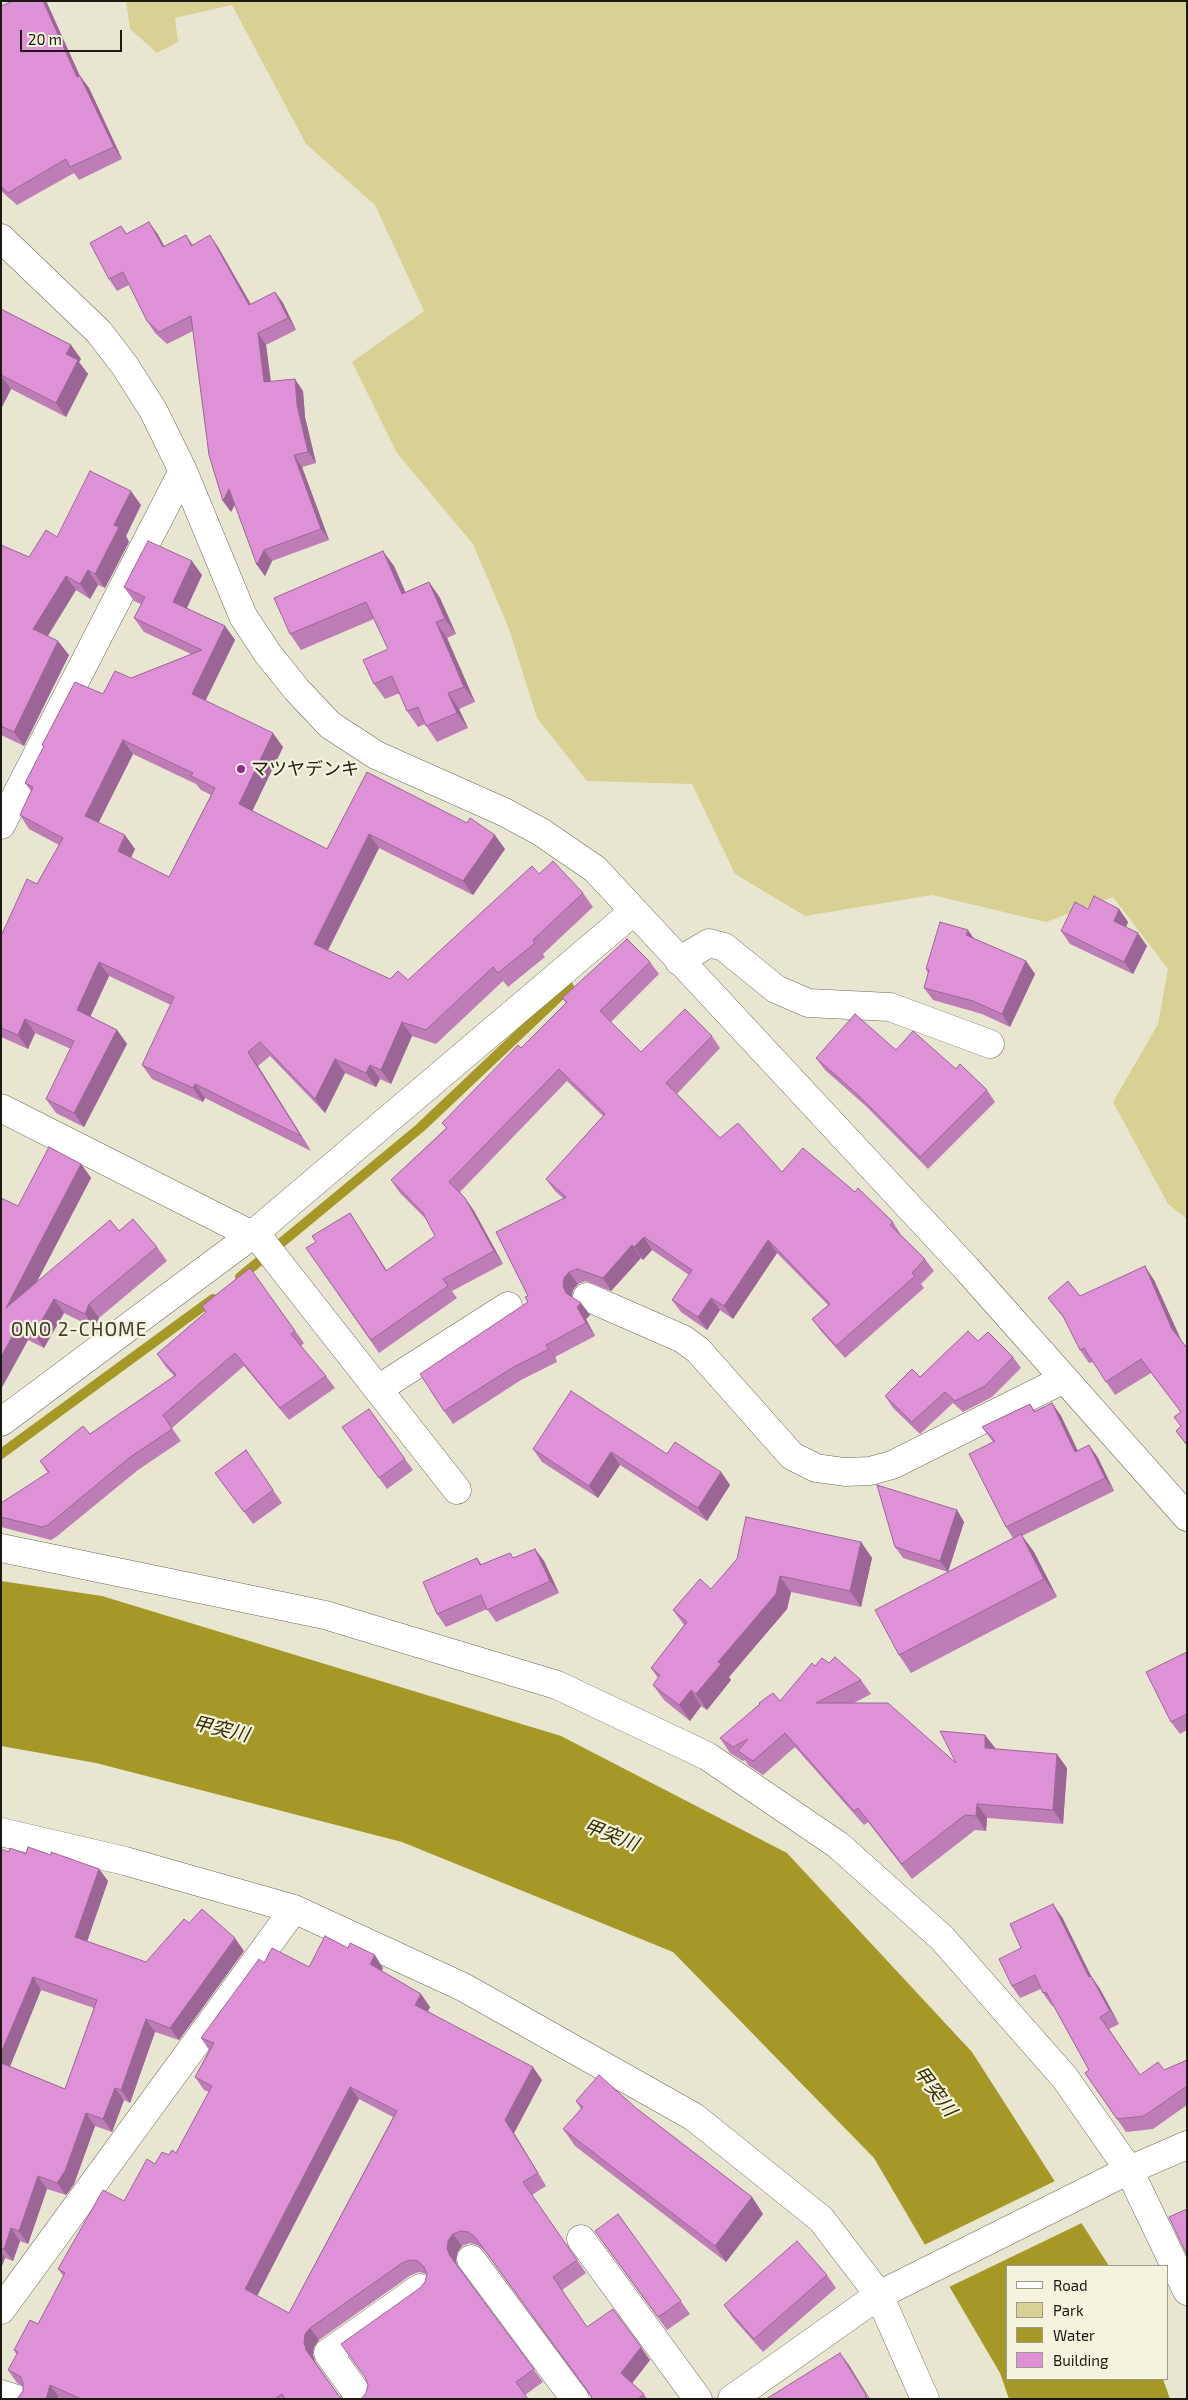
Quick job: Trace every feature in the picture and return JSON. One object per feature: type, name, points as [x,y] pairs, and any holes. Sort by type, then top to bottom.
[{"type":"street","points":[[1,238],[99,332],[125,366],[153,410],[183,471],[243,616],[273,661],[296,690],[330,725],[376,755],[504,812],[541,832],[595,869],[966,1268],[1187,1517]]},
{"type":"street","points":[[1,825],[183,471]]},
{"type":"street","points":[[1,1422],[265,1247],[634,911]]},
{"type":"street","points":[[679,961],[709,943],[724,947],[776,990],[808,1002],[890,1008],[990,1044]]},
{"type":"street","points":[[1,1108],[265,1247],[457,1490]]},
{"type":"street","points":[[587,1297],[683,1339],[698,1350],[792,1456],[816,1468],[845,1472],[870,1471],[892,1465],[1064,1379]]},
{"type":"street","points":[[378,1389],[508,1306]]},
{"type":"street","points":[[1,1548],[325,1615],[557,1685],[707,1756],[838,1845],[942,1938],[1065,2078],[1129,2170],[1187,2292]]},
{"type":"street","points":[[1,1832],[125,1861],[294,1909],[463,1987],[694,2117],[821,2219],[878,2295],[925,2399]]},
{"type":"street","points":[[1,2310],[294,1909]]},
{"type":"street","points":[[732,2399],[878,2295],[1129,2170],[1187,2145]]},
{"type":"street","points":[[581,2238],[698,2399]]},
{"type":"street","points":[[471,2259],[575,2399]]},
{"type":"street","points":[[361,2399],[328,2353],[420,2288]]},
{"type":"street","points":[[1,2394],[17,2399]]},
{"type":"green space","points":[[126,1],[1187,1],[1187,1219],[1168,1204],[1113,1102],[1158,1024],[1168,969],[1113,897],[1046,922],[932,895],[805,916],[735,874],[692,784],[587,781],[537,718],[509,629],[473,544],[397,453],[352,362],[424,311],[375,205],[306,144],[232,5],[175,18],[178,42],[157,53],[130,29]]},
{"type":"water","name":"甲突川","points":[[1,1581],[102,1596],[561,1736],[787,1853],[972,2052],[1108,2265],[1006,2265],[1006,2380],[1163,2380],[1170,2399],[1009,2399],[1000,2373],[874,2158],[673,1952],[402,1842],[96,1763],[1,1746]]},
{"type":"pier","points":[[1057,2180],[1084,2222],[947,2288],[922,2246]]},
{"type":"building","points":[[13,1],[43,1],[77,77],[80,76],[114,147],[70,167],[66,159],[8,193],[1,186],[1,6]]},
{"type":"building","points":[[149,222],[163,247],[186,235],[191,246],[210,235],[249,305],[275,292],[288,318],[258,333],[264,382],[295,379],[297,405],[308,452],[294,455],[321,529],[264,550],[257,565],[229,489],[223,501],[209,455],[191,316],[159,332],[147,321],[123,272],[109,279],[90,243],[121,226],[126,234]]},
{"type":"building","points":[[1,309],[71,345],[66,354],[78,360],[56,403],[1,375]]},
{"type":"building","points":[[90,471],[131,491],[114,525],[119,527],[95,574],[88,570],[80,584],[66,576],[33,629],[58,641],[14,732],[1,726],[1,545],[29,557],[46,530],[57,537]]},
{"type":"building","points":[[148,541],[192,561],[173,602],[225,626],[192,694],[273,733],[239,804],[327,849],[367,772],[467,823],[470,818],[495,835],[463,881],[369,834],[314,944],[390,979],[398,971],[408,980],[532,866],[539,874],[553,861],[583,893],[533,940],[535,943],[498,973],[493,967],[426,1030],[402,1022],[381,1070],[370,1065],[366,1073],[335,1059],[315,1099],[260,1042],[248,1052],[301,1136],[195,1084],[193,1088],[142,1065],[174,997],[99,962],[77,1010],[117,1030],[74,1113],[46,1099],[74,1041],[25,1019],[18,1035],[1,1028],[1,936],[27,879],[37,884],[63,838],[20,815],[33,787],[25,783],[44,746],[42,745],[75,682],[103,694],[115,671],[131,678],[202,650],[134,618],[145,597],[124,587]],"holes":[[[123,740],[193,773],[191,776],[215,788],[169,877],[118,851],[125,835],[85,816]]]},
{"type":"building","points":[[383,551],[402,594],[429,582],[445,619],[436,622],[464,687],[448,693],[457,713],[426,726],[418,707],[407,711],[392,676],[374,684],[363,660],[388,649],[366,602],[290,634],[274,598]]},
{"type":"building","points":[[1094,896],[1119,909],[1114,921],[1138,933],[1124,962],[1061,931],[1075,902],[1088,909]]},
{"type":"building","points":[[940,922],[968,930],[966,935],[1026,961],[1002,1014],[973,1001],[924,988],[929,970],[926,969]]},
{"type":"building","points":[[627,939],[650,962],[600,1011],[641,1052],[685,1009],[712,1036],[666,1083],[720,1138],[738,1123],[782,1172],[803,1148],[855,1192],[858,1188],[893,1222],[890,1225],[925,1259],[912,1273],[915,1276],[836,1346],[812,1319],[830,1304],[768,1240],[724,1306],[711,1298],[698,1317],[672,1300],[692,1270],[644,1237],[634,1247],[632,1245],[603,1278],[577,1269],[569,1272],[564,1278],[563,1286],[566,1293],[581,1303],[577,1307],[586,1323],[546,1345],[549,1349],[512,1368],[444,1411],[420,1374],[528,1302],[525,1297],[528,1296],[496,1232],[566,1197],[546,1179],[605,1114],[559,1069],[449,1182],[465,1198],[494,1251],[443,1279],[448,1286],[371,1340],[306,1248],[316,1242],[312,1236],[350,1213],[386,1271],[435,1236],[423,1213],[391,1180],[447,1128],[442,1123],[518,1045],[521,1048],[567,1002],[562,998]]},
{"type":"building","points":[[855,1014],[896,1050],[913,1031],[956,1069],[960,1064],[987,1090],[920,1157],[858,1095],[816,1058]]},
{"type":"building","points":[[49,1147],[81,1164],[6,1308],[110,1220],[119,1231],[133,1219],[157,1247],[89,1304],[85,1314],[54,1299],[34,1334],[18,1326],[1,1357],[1,1198],[18,1206]]},
{"type":"building","points":[[1145,1266],[1172,1329],[1187,1348],[1187,1445],[1176,1431],[1181,1426],[1174,1417],[1181,1412],[1141,1359],[1106,1382],[1084,1348],[1080,1350],[1063,1316],[1048,1298],[1068,1281],[1080,1296]]},
{"type":"building","points":[[250,1268],[295,1331],[291,1334],[326,1376],[280,1408],[235,1353],[163,1415],[172,1429],[129,1458],[48,1525],[42,1527],[1,1517],[1,1503],[49,1472],[40,1461],[83,1426],[90,1434],[176,1375],[157,1354],[206,1312],[202,1306]]},
{"type":"building","points":[[968,1331],[978,1341],[988,1332],[1013,1357],[985,1386],[955,1401],[945,1392],[912,1422],[885,1396],[912,1369],[920,1377]]},
{"type":"building","points":[[571,1391],[667,1454],[675,1442],[721,1472],[698,1508],[611,1452],[589,1486],[533,1449]]},
{"type":"building","points":[[1052,1403],[1075,1452],[1089,1445],[1105,1478],[1006,1527],[969,1454],[995,1441],[982,1427],[1030,1404],[1034,1412]]},
{"type":"building","points":[[369,1409],[405,1459],[379,1478],[342,1427]]},
{"type":"building","points":[[246,1450],[273,1490],[244,1512],[215,1473]]},
{"type":"building","points":[[877,1485],[957,1510],[940,1561],[895,1547]]},
{"type":"building","points":[[746,1517],[861,1542],[850,1591],[780,1576],[776,1594],[718,1662],[721,1664],[696,1694],[691,1690],[679,1705],[653,1685],[660,1675],[651,1668],[687,1622],[673,1610],[700,1579],[711,1589],[737,1559]]},
{"type":"building","points":[[1021,1534],[1044,1579],[899,1655],[875,1610]]},
{"type":"building","points":[[535,1549],[550,1581],[487,1610],[481,1595],[437,1614],[423,1582],[477,1558],[480,1565],[510,1553],[513,1558]]},
{"type":"building","points":[[1187,1652],[1187,1714],[1171,1722],[1146,1672]]},
{"type":"building","points":[[835,1657],[861,1680],[816,1703],[888,1703],[956,1763],[940,1731],[985,1735],[985,1748],[1057,1754],[1053,1810],[977,1804],[976,1816],[965,1815],[902,1864],[858,1808],[854,1811],[785,1733],[753,1761],[738,1751],[748,1739],[733,1747],[720,1738],[773,1693],[780,1701],[812,1663],[815,1666],[822,1658],[829,1663]]},
{"type":"building","points":[[28,1847],[51,1855],[51,1852],[99,1869],[75,1937],[146,1962],[184,1919],[189,1923],[202,1909],[235,1938],[170,2028],[146,2019],[121,2090],[115,2088],[103,2119],[86,2113],[65,2171],[57,2183],[38,2176],[19,2231],[11,2228],[4,2249],[1,2248],[1,2063],[65,2089],[97,2000],[33,1977],[1,2053],[1,1849],[9,1852],[10,1848],[26,1854]]},
{"type":"building","points":[[1053,1904],[1089,1977],[1091,1976],[1110,2011],[1100,2017],[1140,2075],[1158,2062],[1164,2070],[1187,2060],[1187,2086],[1144,2116],[1117,2119],[1085,2073],[1089,2070],[1046,1992],[1043,1993],[1035,1975],[1012,1986],[999,1959],[1021,1948],[1010,1924]]},
{"type":"building","points":[[325,1936],[348,1948],[350,1943],[375,1955],[370,1964],[421,1994],[415,2005],[533,2067],[505,2120],[538,2173],[523,2182],[577,2260],[553,2277],[587,2327],[613,2309],[641,2347],[621,2373],[644,2394],[638,2399],[590,2399],[592,2397],[475,2237],[468,2232],[461,2231],[453,2234],[448,2241],[447,2249],[450,2256],[534,2369],[516,2382],[528,2399],[361,2399],[366,2393],[368,2385],[365,2377],[341,2344],[420,2288],[425,2282],[427,2274],[424,2267],[418,2261],[410,2260],[402,2263],[310,2328],[305,2334],[306,2350],[343,2399],[285,2399],[282,2394],[275,2399],[81,2399],[50,2385],[46,2399],[17,2399],[23,2391],[23,2383],[20,2376],[8,2370],[18,2352],[14,2350],[30,2320],[38,2324],[65,2273],[58,2269],[103,2190],[124,2201],[147,2159],[155,2164],[162,2152],[169,2155],[172,2150],[176,2153],[212,2086],[195,2077],[214,2043],[201,2038],[259,1959],[264,1963],[272,1948],[309,1967]],"holes":[[[350,2087],[397,2111],[289,2313],[245,2289]]]},
{"type":"building","points":[[599,2075],[636,2108],[752,2197],[715,2246],[563,2129],[583,2107],[576,2101]]},
{"type":"building","points":[[1187,2209],[1187,2255],[1169,2217]]},
{"type":"building","points":[[618,2214],[681,2301],[658,2317],[595,2231]]},
{"type":"building","points":[[797,2241],[827,2275],[754,2339],[724,2305]]},
{"type":"building","points":[[840,2353],[867,2397],[864,2399],[766,2399]]},
{"type":"waterway","points":[[240,1277],[420,1128],[569,987]]},
{"type":"waterway","points":[[1,1454],[213,1299]]},
{"type":"place","name":"マツヤデンキ","points":[[241,769]]},
{"type":"district","name":"ONO 2-CHOME","points":[[79,1330]]}]
